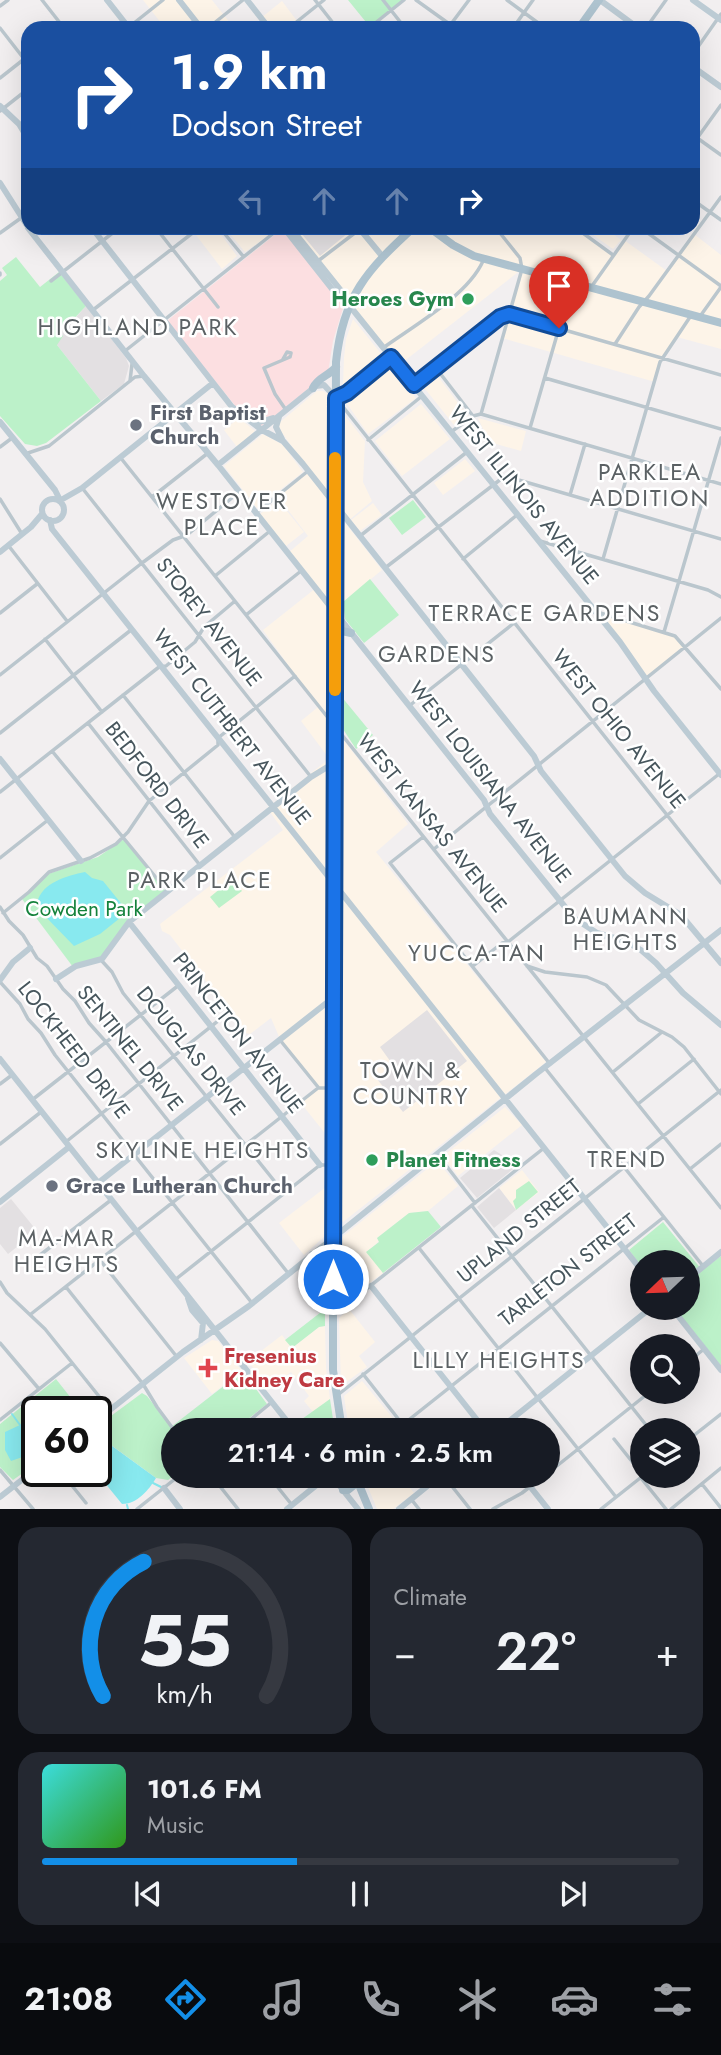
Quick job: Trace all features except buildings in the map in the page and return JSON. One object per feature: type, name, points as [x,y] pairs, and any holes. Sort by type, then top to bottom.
[{"type":"main road","points":[[584,21],[600,0]]},
{"type":"main road","points":[[340,1418],[333,1363],[332,1316],[336,368],[340,333],[349,304],[361,282],[382,256],[405,235]]},
{"type":"main road","points":[[440,235],[460,250],[484,259],[721,323]]},
{"type":"main road","points":[[313,388],[316,382],[336,368]]},
{"type":"main road","points":[[335,639],[342,631],[351,633]]},
{"type":"main road","points":[[313,1255],[324,1254],[333,1261]]},
{"type":"main road","points":[[343,1490],[350,1488]]},
{"type":"main road","points":[[359,1488],[369,1509]]},
{"type":"street","points":[[0,6],[8,0]]},
{"type":"street","points":[[42,0],[58,21]]},
{"type":"street","points":[[107,0],[123,21]]},
{"type":"street","points":[[137,21],[163,0]]},
{"type":"street","points":[[178,0],[195,21]]},
{"type":"street","points":[[217,21],[245,0],[263,21]]},
{"type":"street","points":[[297,21],[317,2],[324,0]]},
{"type":"street","points":[[383,0],[400,21]]},
{"type":"street","points":[[378,21],[404,0]]},
{"type":"street","points":[[416,0],[443,21]]},
{"type":"street","points":[[455,21],[469,0]]},
{"type":"street","points":[[507,0],[536,21]]},
{"type":"street","points":[[518,21],[533,0]]},
{"type":"street","points":[[600,0],[629,21]]},
{"type":"street","points":[[651,21],[666,0]]},
{"type":"street","points":[[693,0],[720,18],[700,45]]},
{"type":"street","points":[[317,2],[332,21]]},
{"type":"street","points":[[0,28],[21,52]]},
{"type":"street","points":[[0,78],[21,62]]},
{"type":"street","points":[[700,72],[721,87]]},
{"type":"street","points":[[21,94],[1,109],[21,127]]},
{"type":"street","points":[[700,135],[721,106]]},
{"type":"street","points":[[700,139],[721,155]]},
{"type":"street","name":"WEST LOUISIANA AVENUE","points":[[0,183],[21,218]]},
{"type":"street","points":[[700,226],[721,197]]},
{"type":"street","points":[[700,205],[721,220]]},
{"type":"street","points":[[0,233],[21,218]]},
{"type":"street","name":"WEST LOUISIANA AVENUE","points":[[34,235],[132,362],[218,465],[484,800],[486,807],[560,901],[582,924],[597,933],[641,950],[682,993],[721,1025]]},
{"type":"street","points":[[98,235],[232,407],[262,430],[283,441]]},
{"type":"street","points":[[51,281],[110,235]]},
{"type":"street","points":[[162,235],[218,307]]},
{"type":"street","points":[[93,310],[190,235]]},
{"type":"street","points":[[226,235],[243,257]]},
{"type":"street","points":[[125,351],[273,235]]},
{"type":"street","name":"WEST ILLINOIS AVENUE","points":[[288,235],[336,294],[349,304]]},
{"type":"street","name":"WEST ILLINOIS AVENUE","points":[[297,235],[383,348],[595,611],[721,774]]},
{"type":"street","points":[[318,261],[351,235]]},
{"type":"street","points":[[366,235],[382,256]]},
{"type":"street","points":[[481,414],[522,269],[520,258],[502,235]]},
{"type":"street","points":[[586,235],[613,255]]},
{"type":"street","points":[[591,288],[628,235]]},
{"type":"street","points":[[603,559],[663,358],[721,286],[651,235]]},
{"type":"street","points":[[615,344],[693,235]]},
{"type":"street","points":[[383,348],[463,290],[474,278],[484,259]]},
{"type":"street","points":[[414,385],[500,317],[509,314],[721,375]]},
{"type":"street","points":[[530,428],[559,328]]},
{"type":"street","points":[[218,465],[313,388],[324,385],[336,398],[347,393],[391,357]]},
{"type":"street","points":[[283,359],[264,369],[284,413]]},
{"type":"street","points":[[129,382],[132,362]]},
{"type":"street","points":[[436,368],[473,416]]},
{"type":"street","points":[[25,454],[49,446],[135,377],[144,376]]},
{"type":"street","points":[[545,378],[721,429]]},
{"type":"street","points":[[48,519],[44,503],[60,501],[82,488],[213,383]]},
{"type":"street","points":[[368,440],[422,396]]},
{"type":"street","name":"WEST OHIO AVENUE","points":[[336,398],[721,883]]},
{"type":"street","points":[[247,419],[264,422],[284,413]]},
{"type":"street","points":[[284,413],[276,425],[283,441],[534,756],[612,859],[638,887],[684,918],[721,963]]},
{"type":"street","points":[[451,432],[473,416],[481,414],[721,484]]},
{"type":"street","points":[[0,422],[59,495],[60,501],[60,517],[31,527],[0,552]]},
{"type":"street","points":[[0,447],[12,438]]},
{"type":"street","points":[[664,632],[721,438]]},
{"type":"street","points":[[570,495],[584,444]]},
{"type":"street","points":[[360,536],[467,452]]},
{"type":"street","points":[[152,497],[208,453]]},
{"type":"street","name":"WEST KANSAS AVENUE","points":[[120,457],[690,1169],[719,1200],[721,1208]]},
{"type":"street","points":[[256,513],[308,471]]},
{"type":"street","points":[[385,568],[502,477],[721,539]]},
{"type":"street","name":"STOREY AVENUE","points":[[82,488],[311,777]]},
{"type":"street","points":[[0,675],[142,563],[173,540],[183,536],[239,492]]},
{"type":"street","points":[[0,499],[22,534]]},
{"type":"street","points":[[463,559],[517,515]]},
{"type":"street","name":"WEST CUTHBERT AVENUE","points":[[48,519],[218,738],[630,1256]]},
{"type":"street","points":[[215,576],[270,531]]},
{"type":"street","points":[[538,540],[679,581],[721,597]]},
{"type":"street","points":[[8,545],[67,622]]},
{"type":"street","points":[[246,615],[302,571]]},
{"type":"street","points":[[0,613],[37,584]]},
{"type":"street","points":[[0,792],[195,642],[199,634],[235,601]]},
{"type":"street","points":[[595,611],[677,636],[721,689]]},
{"type":"street","points":[[433,849],[721,618]]},
{"type":"street","points":[[409,706],[514,622]]},
{"type":"street","points":[[0,733],[132,629]]},
{"type":"street","name":"BEDFORD DRIVE","points":[[45,639],[102,712]]},
{"type":"street","points":[[3,913],[49,872],[103,852],[128,832],[149,801],[218,745],[218,738],[295,676]]},
{"type":"street","points":[[123,695],[236,838]]},
{"type":"street","name":"BEDFORD DRIVE","points":[[88,723],[201,866]]},
{"type":"street","points":[[52,751],[163,887]]},
{"type":"street","points":[[0,759],[80,861]]},
{"type":"street","points":[[56,979],[76,966],[101,960],[129,922],[311,777],[334,763]]},
{"type":"street","points":[[473,966],[721,774]]},
{"type":"street","points":[[0,858],[48,820]]},
{"type":"street","points":[[423,837],[390,863],[473,966],[624,1167],[703,1266]]},
{"type":"street","name":"SENTINEL DRIVE","points":[[0,907],[289,1274]]},
{"type":"street","name":"PRINCETON AVENUE","points":[[129,922],[320,1165]]},
{"type":"street","points":[[112,1408],[177,1357],[253,1303],[436,1154],[721,930]]},
{"type":"street","points":[[0,981],[13,962],[30,948]]},
{"type":"street","name":"DOUGLAS DRIVE","points":[[101,960],[112,972],[123,993],[284,1193]]},
{"type":"street","points":[[526,965],[545,972],[579,975],[612,989],[642,1022],[679,1043],[720,1092]]},
{"type":"street","name":"LOCKHEED DRIVE","points":[[0,981],[253,1303]]},
{"type":"street","points":[[32,1100],[179,985]]},
{"type":"street","points":[[98,1183],[334,998]]},
{"type":"street","points":[[0,1202],[103,1112],[228,1013]]},
{"type":"street","points":[[613,1072],[662,1032]]},
{"type":"street","points":[[280,1040],[318,1088]]},
{"type":"street","points":[[0,1059],[285,1418]]},
{"type":"street","points":[[638,1104],[694,1059]]},
{"type":"street","points":[[0,1084],[12,1075]]},
{"type":"street","points":[[31,1314],[318,1088],[334,1088]]},
{"type":"street","name":"UPLAND STREET","points":[[336,1396],[720,1092]]},
{"type":"street","points":[[0,1144],[41,1112]]},
{"type":"street","points":[[690,1169],[721,1144]]},
{"type":"street","points":[[332,1316],[544,1148]]},
{"type":"street","points":[[436,1154],[512,1256],[641,1418]]},
{"type":"street","points":[[175,1279],[320,1165],[333,1165]]},
{"type":"street","points":[[36,1259],[111,1199]]},
{"type":"street","name":"TARLETON STREET","points":[[411,1418],[664,1217]]},
{"type":"street","points":[[419,1248],[616,1497]]},
{"type":"street","points":[[700,1269],[721,1252]]},
{"type":"street","points":[[100,1260],[177,1357]]},
{"type":"street","points":[[0,1282],[7,1293],[31,1314],[99,1396]]},
{"type":"street","points":[[371,1286],[475,1418]]},
{"type":"street","points":[[66,1287],[143,1384],[165,1418]]},
{"type":"street","points":[[186,1293],[191,1310],[203,1323],[203,1339]]},
{"type":"street","points":[[513,1418],[635,1320]]},
{"type":"street","points":[[681,1320],[721,1370]]},
{"type":"street","points":[[203,1339],[226,1344]]},
{"type":"street","points":[[0,1343],[39,1389]]},
{"type":"street","points":[[700,1352],[704,1349]]},
{"type":"street","points":[[0,1420],[72,1363]]},
{"type":"street","points":[[363,1374],[398,1418]]},
{"type":"street","points":[[253,1418],[272,1402]]},
{"type":"street","points":[[560,1463],[634,1404]]},
{"type":"street","points":[[0,1409],[5,1416]]},
{"type":"street","points":[[700,1431],[721,1414]]},
{"type":"street","points":[[614,1439],[630,1459]]},
{"type":"street","points":[[652,1488],[668,1509],[721,1468]]},
{"type":"street","points":[[0,1470],[33,1509]]},
{"type":"street","points":[[0,1497],[21,1481]]},
{"type":"street","points":[[702,1484],[721,1508]]},
{"type":"street","points":[[601,1509],[630,1486]]},
{"type":"street","points":[[73,1487],[86,1503]]},
{"type":"street","points":[[137,1509],[164,1488],[180,1509]]},
{"type":"street","points":[[221,1488],[237,1509]]},
{"type":"street","points":[[277,1488],[289,1507],[314,1488]]},
{"type":"street","points":[[337,1488],[356,1509]]},
{"type":"street","points":[[399,1509],[425,1488]]},
{"type":"street","points":[[453,1488],[470,1509]]},
{"type":"street","points":[[494,1509],[528,1488]]},
{"type":"street","points":[[531,1488],[548,1509]]},
{"type":"street","points":[[343,1490],[356,1509]]},
{"type":"street","points":[[411,1499],[419,1509]]},
{"type":"shaded area","points":[[143,0],[212,0],[228,21],[160,21]]},
{"type":"shaded area","points":[[282,1],[297,21],[263,21],[261,18]]},
{"type":"shaded area","points":[[196,235],[221,235],[237,256],[222,269]]},
{"type":"shaded area","points":[[231,235],[270,235],[245,252]]},
{"type":"shaded area","points":[[274,235],[287,235],[344,305],[333,341],[328,373],[262,426],[237,408],[167,321]]},
{"type":"shaded area","points":[[294,235],[586,235],[613,254],[624,240],[667,271],[695,235],[721,255],[721,281],[717,287],[721,290],[721,349],[677,337],[662,357],[655,382],[502,338],[522,269],[398,366]]},
{"type":"shaded area","points":[[303,235],[346,235],[320,256]]},
{"type":"shaded area","points":[[593,235],[614,235],[621,240],[613,249]]},
{"type":"shaded area","points":[[86,306],[126,358],[129,366],[124,384],[101,401],[57,345],[56,327],[60,324],[69,325]]},
{"type":"shaded area","points":[[353,319],[383,356],[380,363],[346,389],[343,384],[344,358],[346,339]]},
{"type":"shaded area","points":[[389,365],[416,398],[368,434],[345,401]]},
{"type":"shaded area","points":[[436,374],[468,416],[454,425],[422,385]]},
{"type":"shaded area","points":[[317,391],[328,394],[365,441],[363,482],[372,501],[348,521],[329,515],[332,725],[408,824],[376,852],[546,1062],[343,1222],[339,1218],[340,1160],[334,1108],[332,1142],[300,1102],[318,1088],[280,1039],[271,1018],[250,1034],[246,1033],[170,935],[162,931],[160,924],[283,830],[267,808],[328,757],[301,721],[318,707],[263,630],[316,588],[288,553],[308,536],[278,497],[309,470],[280,430],[279,423]]},
{"type":"shaded area","points":[[421,404],[450,439],[402,476],[375,441]]},
{"type":"shaded area","points":[[239,418],[255,431],[237,447],[224,430]]},
{"type":"shaded area","points":[[478,418],[526,431],[521,451],[489,442]]},
{"type":"shaded area","points":[[263,434],[283,445],[303,472],[257,508],[224,466]]},
{"type":"shaded area","points":[[465,459],[475,471],[443,495],[434,483]]},
{"type":"shaded area","points":[[278,500],[304,532],[286,546],[260,514]]},
{"type":"shaded area","points":[[373,503],[382,515],[360,531],[351,520]]},
{"type":"shaded area","points":[[346,524],[382,570],[343,602],[343,525]]},
{"type":"shaded area","points":[[599,613],[676,635],[685,647],[646,680]]},
{"type":"shaded area","points":[[427,1010],[467,1061],[403,1112],[377,1079],[393,1065],[380,1047]]},
{"type":"shaded area","points":[[505,1107],[522,1125],[458,1176],[443,1156]]},
{"type":"shaded area","points":[[494,1150],[518,1165],[477,1198],[460,1178]]},
{"type":"shaded area","points":[[437,1161],[458,1186],[428,1211],[409,1213],[377,1238],[379,1241],[367,1252],[383,1273],[340,1305],[342,1237]]},
{"type":"shaded area","points":[[522,1170],[539,1192],[516,1210],[499,1188]]},
{"type":"shaded area","points":[[326,1187],[325,1236],[304,1255],[279,1223]]},
{"type":"shaded area","points":[[499,1188],[516,1210],[494,1228],[477,1207]]},
{"type":"shaded area","points":[[11,1199],[37,1231],[8,1254],[0,1244],[0,1208]]},
{"type":"shaded area","points":[[349,1309],[375,1342],[359,1356],[367,1367],[341,1386],[339,1318]]},
{"type":"shaded area","points":[[325,1326],[330,1399],[313,1412],[304,1401],[309,1396],[291,1372],[270,1389],[248,1361],[282,1335],[292,1348],[319,1327]]},
{"type":"shaded area","points":[[212,1340],[218,1341],[242,1371],[212,1394],[184,1358]]},
{"type":"shaded area","points":[[362,1381],[393,1418],[347,1418],[344,1396]]},
{"type":"shaded area","points":[[368,1488],[410,1488],[414,1493],[393,1509],[377,1509]]},
{"type":"green space","points":[[348,0],[402,0],[377,21],[365,21]]},
{"type":"green space","points":[[16,257],[40,287],[59,272],[86,306],[68,325],[60,324],[56,327],[63,336],[57,345],[101,401],[46,443],[37,446],[25,444],[0,416],[0,281],[7,275],[2,268]]},
{"type":"green space","points":[[413,500],[426,517],[402,535],[389,518]]},
{"type":"green space","points":[[370,579],[399,615],[364,643],[345,619],[343,602]]},
{"type":"green space","points":[[341,696],[373,735],[356,749],[341,726]]},
{"type":"green space","name":"Cowden Park","points":[[124,839],[167,893],[127,924],[106,955],[73,967],[22,899],[48,874],[98,857]]},
{"type":"green space","points":[[232,879],[242,891],[219,908],[210,897]]},
{"type":"green space","points":[[529,1181],[538,1192],[516,1210],[513,1201],[516,1198],[516,1190]]},
{"type":"green space","points":[[428,1211],[441,1227],[383,1273],[366,1252],[379,1242],[377,1238],[409,1213]]},
{"type":"green space","points":[[663,1222],[686,1250],[630,1251]]},
{"type":"green space","points":[[721,1256],[721,1366],[700,1340],[700,1334],[696,1334],[684,1320],[700,1320],[700,1268],[702,1270]]},
{"type":"green space","points":[[325,1309],[325,1326],[319,1327],[292,1348],[285,1340]]},
{"type":"green space","points":[[243,1371],[267,1404],[249,1418],[183,1418]]},
{"type":"green space","points":[[56,1379],[69,1396],[35,1396]]},
{"type":"green space","points":[[142,1393],[164,1418],[161,1418],[161,1479],[156,1478],[112,1446],[112,1415]]},
{"type":"green space","points":[[330,1399],[333,1418],[303,1418]]},
{"type":"green space","points":[[21,1407],[21,1474],[13,1480],[0,1467],[0,1424]]},
{"type":"water","points":[[85,872],[92,878],[103,881],[124,907],[135,906],[100,934],[74,946],[44,915],[37,903],[50,885]]},
{"type":"water","points":[[20,1425],[21,1458],[11,1461],[5,1450],[5,1432]]},
{"type":"water","points":[[112,1446],[156,1478],[138,1499],[122,1504],[108,1487],[112,1487]]},
{"type":"waterway","points":[[12,1414],[20,1425]]},
{"type":"waterway","points":[[153,1483],[161,1487]]},
{"type":"waterway","points":[[127,1505],[128,1509]]},
{"type":"slow traffic","points":[[335,458],[335,690]]},
{"type":"place","name":"Heroes Gym","points":[[468,299]]},
{"type":"place","name":"First Baptist Church","points":[[136,425]]},
{"type":"place","name":"Planet Fitness","points":[[372,1160]]},
{"type":"place","name":"Grace Lutheran Church","points":[[52,1186]]},
{"type":"place","name":"Fresenius Kidney Care","points":[[208,1368]]},
{"type":"district","name":"HIGHLAND PARK","points":[[138,327]]},
{"type":"district","name":"PARKLEA ADDITION","points":[[650,485]]},
{"type":"district","name":"WESTOVER PLACE","points":[[222,514]]},
{"type":"district","name":"TERRACE GARDENS","points":[[545,613]]},
{"type":"district","name":"GARDENS","points":[[437,654]]},
{"type":"district","name":"PARK PLACE","points":[[200,880]]},
{"type":"district","name":"BAUMANN HEIGHTS","points":[[626,929]]},
{"type":"district","name":"YUCCA-TAN","points":[[477,953]]},
{"type":"district","name":"TOWN & COUNTRY","points":[[411,1083]]},
{"type":"district","name":"SKYLINE HEIGHTS","points":[[203,1150]]},
{"type":"district","name":"TREND","points":[[627,1159]]},
{"type":"district","name":"MA-MAR HEIGHTS","points":[[67,1251]]},
{"type":"district","name":"LILLY HEIGHTS","points":[[499,1360]]},
{"type":"route","points":[[333,1279],[336,398],[347,393],[391,357],[414,385],[500,317],[509,314],[559,328]]}]
